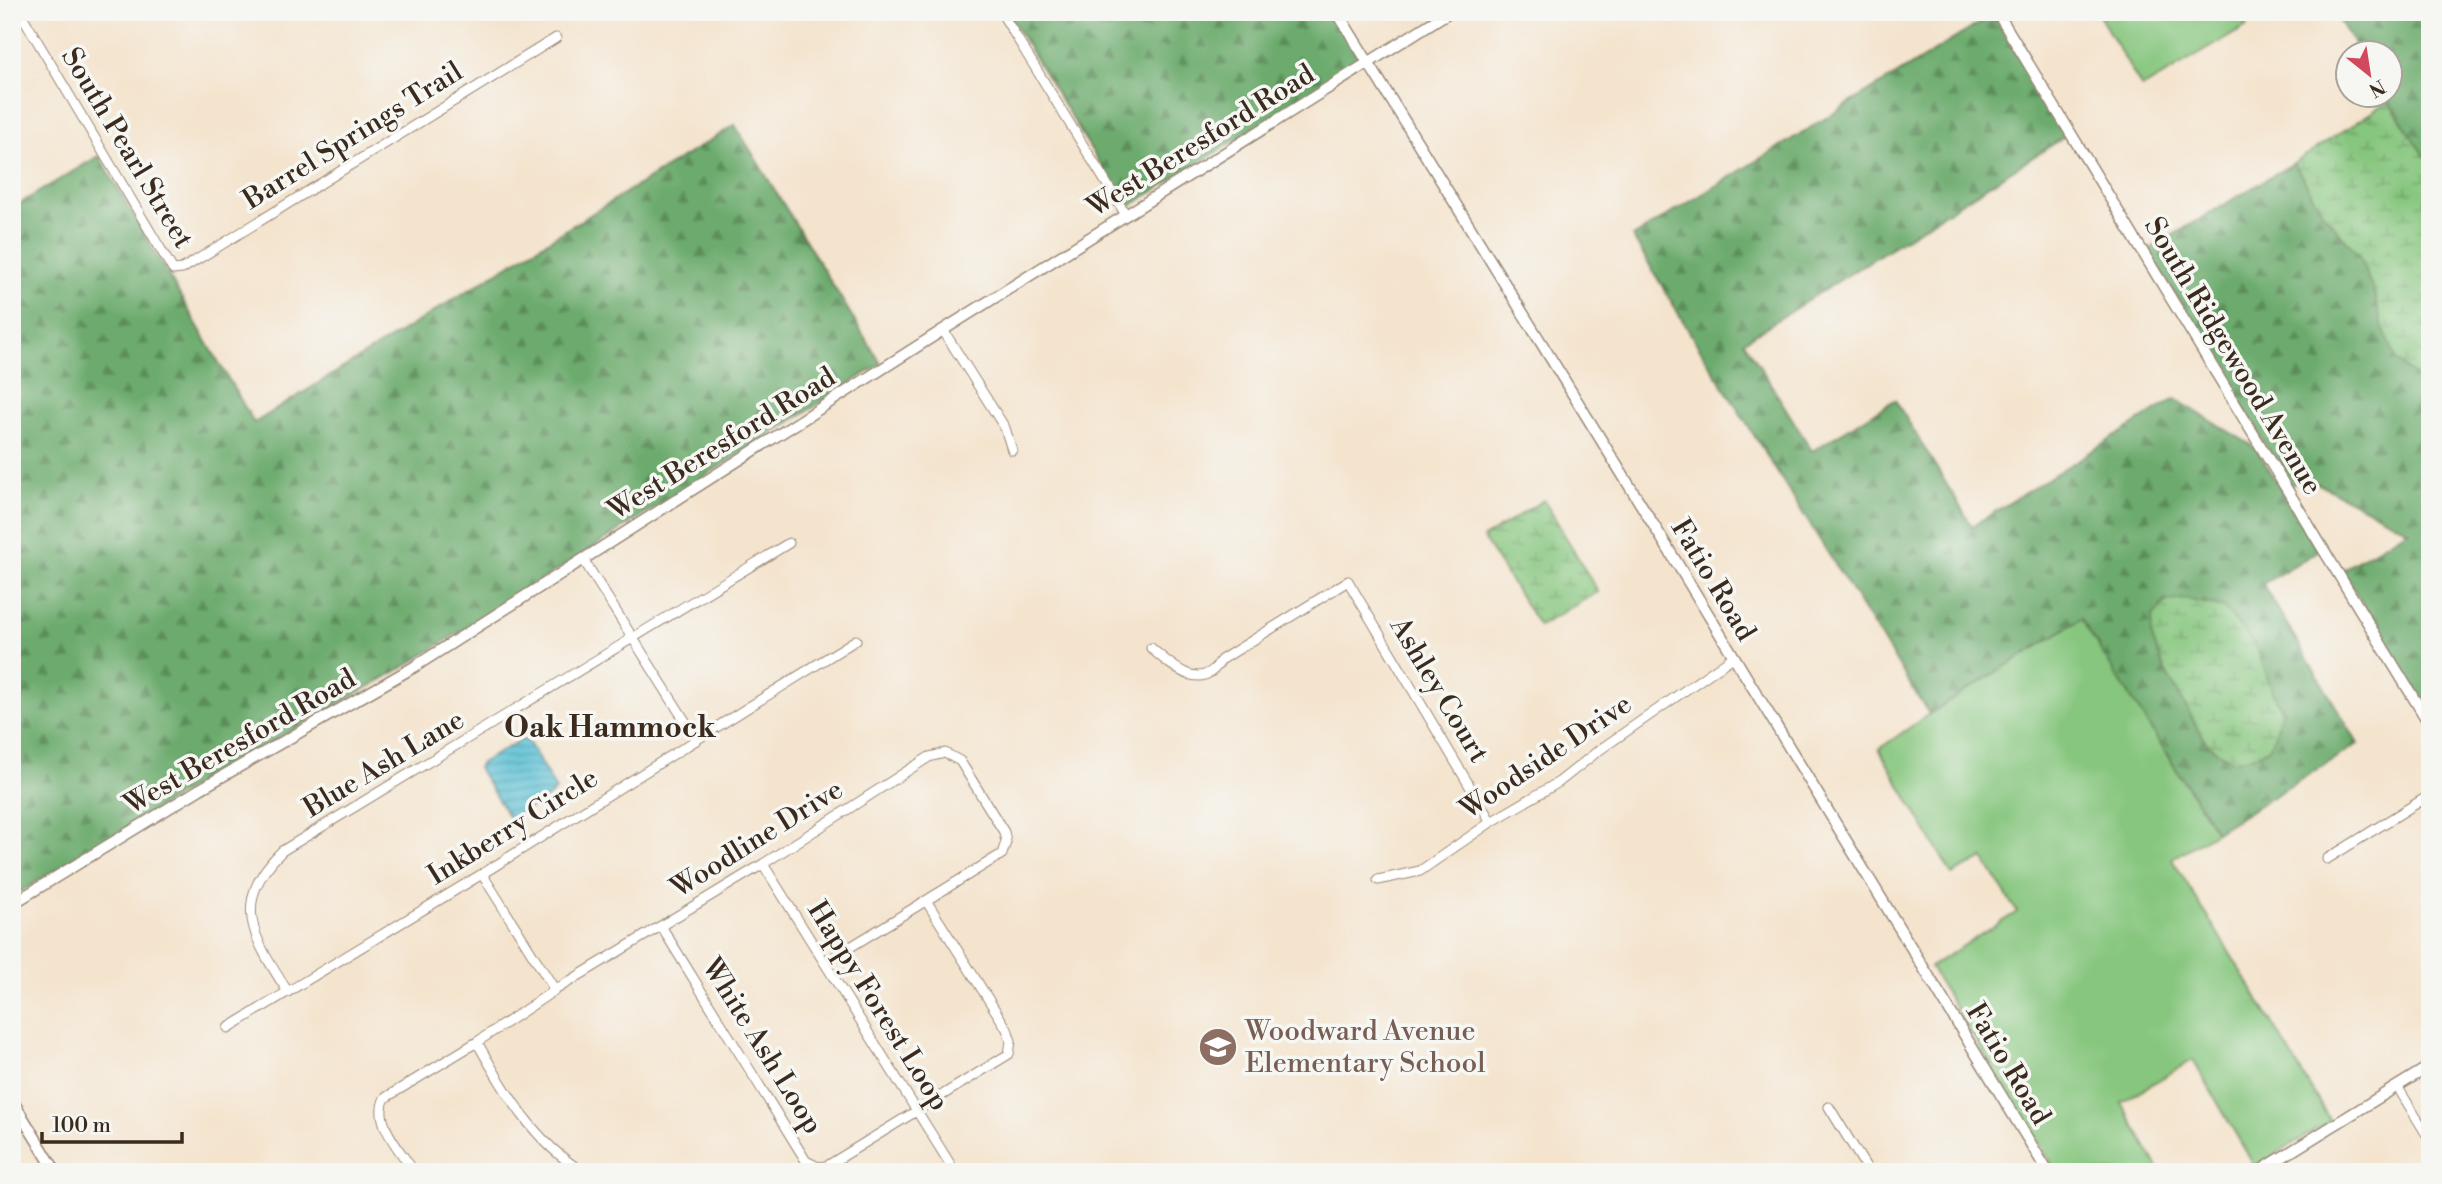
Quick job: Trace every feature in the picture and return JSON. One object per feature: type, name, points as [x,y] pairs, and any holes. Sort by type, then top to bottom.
[{"type":"street","name":"South Pearl Street","points":[[20,12],[173,270]]},
{"type":"street","points":[[1001,12],[1126,215]]},
{"type":"street","name":"Fatio Road","points":[[1337,12],[2048,1172]]},
{"type":"street","name":"West Beresford Road","points":[[12,904],[200,789],[414,667],[1449,12]]},
{"type":"street","name":"South Ridgewood Avenue","points":[[1997,12],[2430,724]]},
{"type":"street","name":"Barrel Springs Trail","points":[[173,270],[182,269],[556,38]]},
{"type":"street","points":[[943,330],[1005,428],[1012,450]]},
{"type":"street","name":"Blue Ash Lane","points":[[288,992],[256,940],[251,912],[257,882],[266,867],[282,851],[789,543]]},
{"type":"street","points":[[583,559],[696,740]]},
{"type":"street","name":"Ashley Court","points":[[1151,648],[1184,673],[1206,676],[1215,671],[1221,660],[1348,581],[1491,822]]},
{"type":"street","name":"Inkberry Circle","points":[[228,1028],[482,874],[856,640]]},
{"type":"street","name":"Woodside Drive","points":[[1378,880],[1420,871],[1491,822],[1559,782],[1598,751],[1733,657]]},
{"type":"street","name":"Woodline Drive","points":[[414,1172],[381,1116],[381,1105],[385,1098],[555,990],[763,864],[929,757],[945,753],[960,761],[1004,832],[1006,842],[1002,854],[928,902],[826,962]]},
{"type":"street","points":[[2327,859],[2430,795]]},
{"type":"street","name":"Happy Forest Loop","points":[[763,864],[955,1172]]},
{"type":"street","points":[[482,874],[555,990]]},
{"type":"street","name":"White Ash Loop","points":[[661,926],[806,1161],[818,1167],[827,1166],[1009,1054],[1011,1041],[1006,1029],[928,902]]},
{"type":"street","points":[[477,1042],[498,1080],[535,1133],[583,1172]]},
{"type":"street","points":[[2258,1172],[2430,1066]]},
{"type":"street","points":[[2397,1086],[2430,1140]]},
{"type":"street","points":[[12,1100],[56,1172]]},
{"type":"street","points":[[1829,1107],[1869,1172]]},
{"type":"green space","points":[[1007,12],[1331,12],[1361,61],[1127,208]]},
{"type":"green space","points":[[2097,12],[2239,12],[2247,26],[2142,88]]},
{"type":"green space","points":[[2334,12],[2430,12],[2430,158],[2424,156],[2393,108],[2404,108],[2404,38],[2350,38]]},
{"type":"green space","points":[[1993,15],[2066,136],[1744,341],[1812,451],[1895,400],[1972,526],[2175,399],[2256,448],[2318,551],[2263,584],[2358,744],[2216,832],[2081,619],[1929,714],[1693,338],[1633,237]],"holes":[[[2163,667],[2232,761],[2208,745]]]},
{"type":"green space","points":[[2378,108],[2393,108],[2424,156],[2430,158],[2430,378],[2416,377],[2397,361],[2382,326],[2374,292],[2358,254],[2323,213],[2294,163]]},
{"type":"green space","points":[[735,125],[881,364],[411,663],[197,784],[12,897],[12,563],[15,561],[12,557],[12,208],[99,156],[254,423]]},
{"type":"green space","points":[[2294,163],[2323,213],[2358,254],[2374,292],[2382,326],[2416,377],[2430,378],[2430,715],[2342,570],[2408,530],[2305,477],[2290,486],[2148,250]]},
{"type":"green space","points":[[1544,500],[1598,592],[1539,626],[1483,538]]},
{"type":"green space","points":[[2185,599],[2224,608],[2255,645],[2281,711],[2276,734],[2269,748],[2254,756],[2232,761],[2208,745],[2163,667],[2151,634],[2153,617],[2165,602]]},
{"type":"green space","points":[[2081,618],[2216,832],[2172,859],[2330,1121],[2255,1167],[2193,1060],[2121,1102],[2160,1172],[2057,1172],[1930,967],[2017,912],[1983,858],[1952,875],[1879,749],[1929,714]]},
{"type":"water","points":[[523,739],[529,743],[556,790],[549,797],[510,819],[478,768],[481,763]]},
{"type":"place","name":"Woodward Avenue Elementary School","points":[[1218,1047]]},
{"type":"district","name":"Oak Hammock","points":[[610,728]]}]
